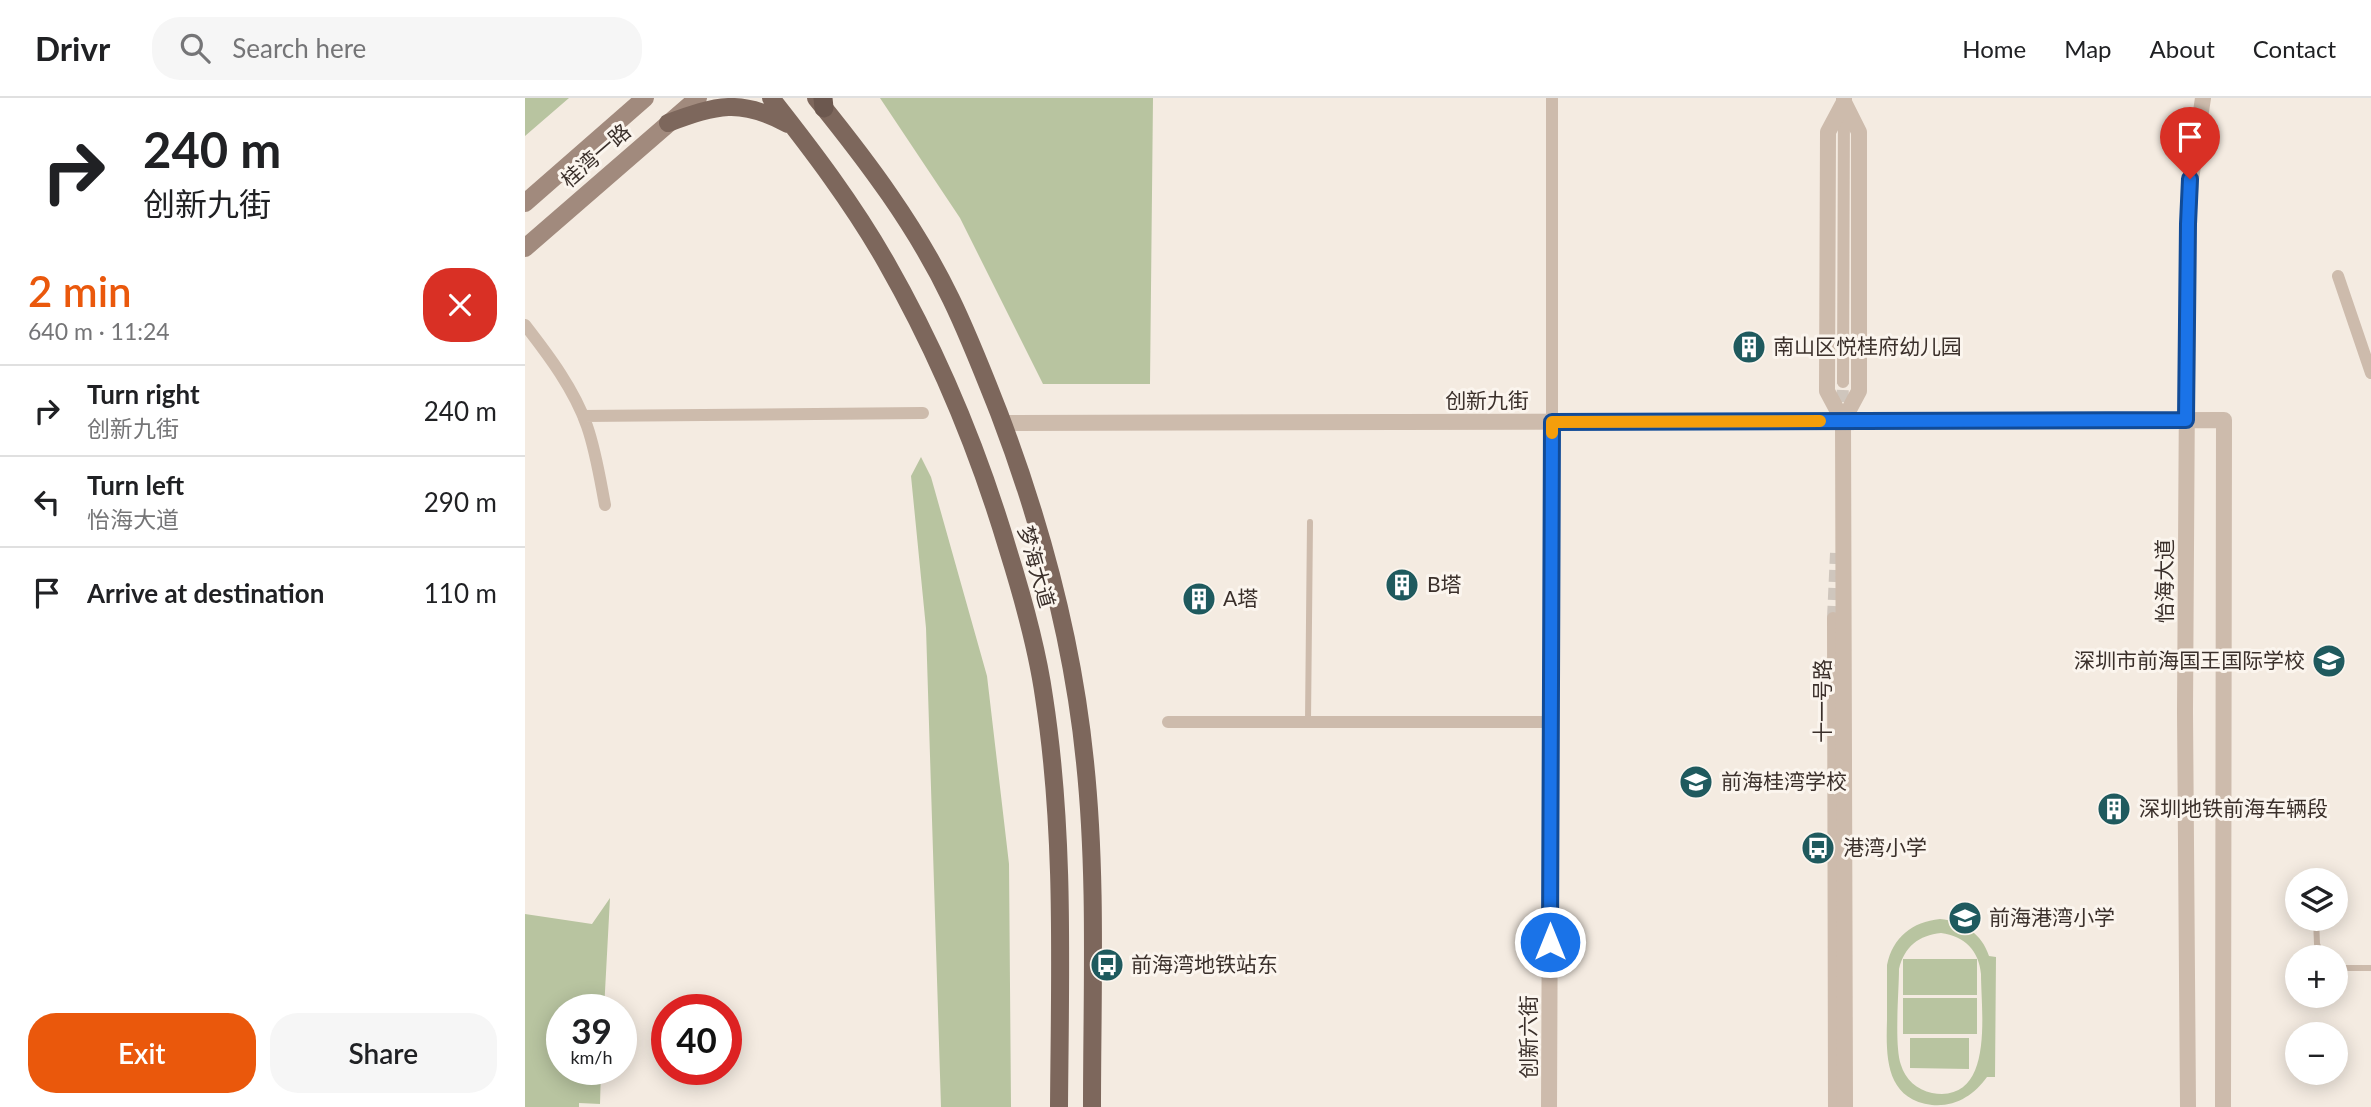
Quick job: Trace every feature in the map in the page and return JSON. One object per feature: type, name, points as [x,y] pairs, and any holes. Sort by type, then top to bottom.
[{"type":"main road","name":"桂湾一路","points":[[525,203],[645,98]]},
{"type":"main road","name":"桂湾一路","points":[[525,248],[698,98]]},
{"type":"main road","name":"梦海大道","points":[[771,98],[838,187],[885,260],[930,343],[966,423],[997,511],[1017,579],[1044,695],[1057,816],[1060,884],[1059,1106]]},
{"type":"main road","name":"梦海大道","points":[[821,101],[869,164],[907,222],[950,297],[978,359],[1025,481],[1048,559],[1066,636],[1086,764],[1093,956],[1092,1107]]},
{"type":"main road","points":[[668,123],[704,110],[734,106],[761,110],[794,127]]},
{"type":"street","points":[[1552,98],[1552,422]]},
{"type":"street","name":"怡海大道","points":[[2188,1107],[2185,725],[2188,224],[2190,179],[2203,98]]},
{"type":"street","points":[[1843,382],[1844,100]]},
{"type":"street","name":"十一号路","points":[[1843,421],[1827,391],[1827,378],[1828,132],[1844,100]]},
{"type":"street","name":"十一号路","points":[[1844,100],[1860,132],[1859,391],[1843,421],[1845,1107]]},
{"type":"street","points":[[2339,276],[2371,373]]},
{"type":"street","points":[[525,325],[559,371],[583,416],[596,458],[605,505]]},
{"type":"street","points":[[583,416],[923,413]]},
{"type":"street","name":"创新九街","points":[[1003,423],[2224,420],[2223,1107]]},
{"type":"street","name":"创新六街","points":[[1549,1107],[1552,422]]},
{"type":"street","points":[[1833,618],[1834,1107]]},
{"type":"street","points":[[1168,722],[1551,722]]},
{"type":"lane","points":[[1308,722],[1310,522]]},
{"type":"lane","points":[[2348,968],[2371,968]]},
{"type":"green space","points":[[525,98],[569,98],[525,136]]},
{"type":"green space","points":[[880,98],[1153,98],[1150,384],[1043,384],[960,218]]},
{"type":"green space","points":[[921,457],[931,477],[987,676],[1009,864],[1011,1107],[941,1107],[926,628],[911,476]]},
{"type":"green space","points":[[610,898],[605,994],[546,994],[546,1085],[601,1085],[600,1104],[579,1103],[579,1107],[525,1107],[525,914],[592,924]]},
{"type":"green space","points":[[1948,920],[1964,926],[1982,941],[1989,956],[1996,957],[1995,1077],[1987,1077],[1976,1089],[1957,1102],[1941,1105],[1917,1101],[1905,1094],[1891,1074],[1887,1048],[1887,965],[1890,955],[1905,933],[1930,921]],"holes":[[[1933,934],[1950,935],[1969,946],[1980,966],[1980,1052],[1975,1070],[1966,1084],[1952,1093],[1932,1093],[1912,1083],[1901,1065],[1897,1032],[1899,969],[1905,954],[1919,939]]]},
{"type":"green space","points":[[1903,959],[1977,959],[1977,995],[1903,995]]},
{"type":"green space","points":[[1903,998],[1977,998],[1977,1034],[1903,1034]]},
{"type":"green space","points":[[1910,1038],[1969,1038],[1969,1069],[1910,1068]]},
{"type":"tunnel","points":[[1842,420],[1843,382]]},
{"type":"tunnel","points":[[1833,618],[1836,553]]},
{"type":"slow traffic","points":[[1552,433],[1552,422],[1820,421]]},
{"type":"place","name":"南山区悦桂府幼儿园","points":[[1749,347]]},
{"type":"place","name":"B塔","points":[[1402,585]]},
{"type":"place","name":"A塔","points":[[1199,599]]},
{"type":"place","name":"深圳市前海国王国际学校","points":[[2329,661]]},
{"type":"place","name":"前海桂湾学校","points":[[1696,782]]},
{"type":"place","name":"深圳地铁前海车辆段","points":[[2114,809]]},
{"type":"place","name":"港湾小学","points":[[1818,848]]},
{"type":"place","name":"前海港湾小学","points":[[1965,918]]},
{"type":"place","name":"前海湾地铁站东","points":[[1107,965]]},
{"type":"route","points":[[1550,942],[1552,422],[2186,420],[2190,179]]}]
